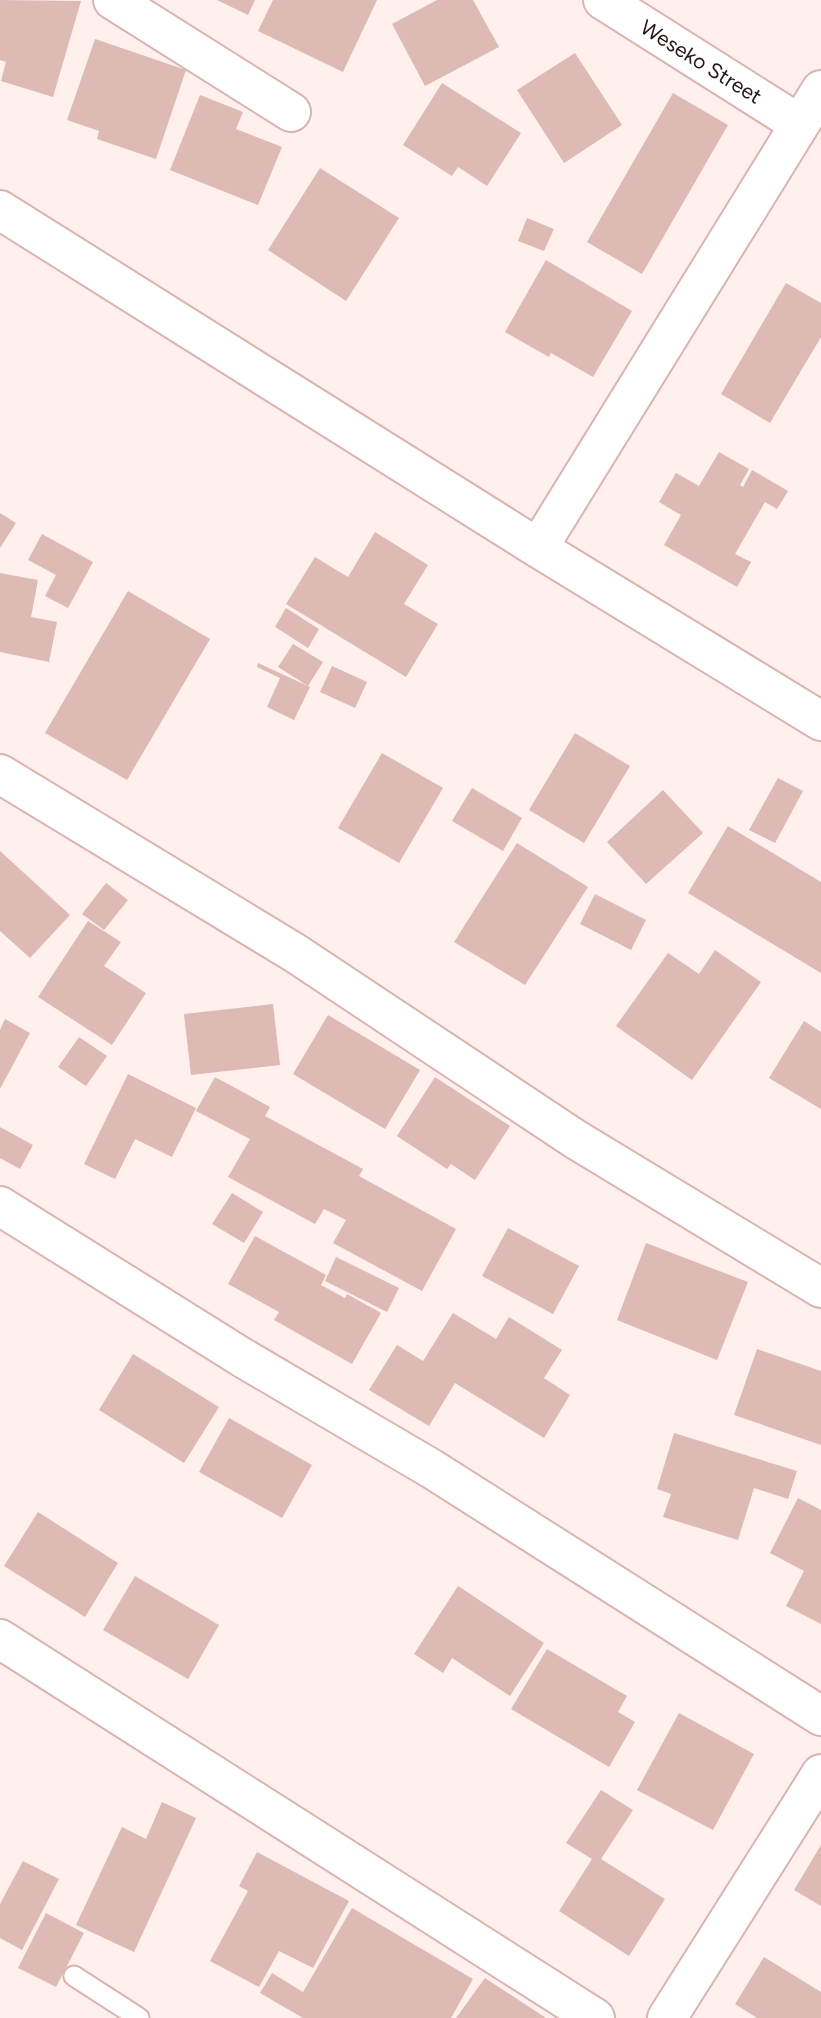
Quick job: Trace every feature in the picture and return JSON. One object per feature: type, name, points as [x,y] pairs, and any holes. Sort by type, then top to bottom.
[{"type":"street","points":[[113,0],[291,112]]},
{"type":"street","name":"Weseko Street","points":[[603,0],[799,124]]},
{"type":"street","points":[[538,548],[821,90]]},
{"type":"street","points":[[0,210],[538,548],[821,721]]},
{"type":"street","points":[[0,774],[295,953],[575,1139],[821,1288]]},
{"type":"street","points":[[0,1206],[243,1359],[455,1484],[821,1716]]},
{"type":"street","points":[[0,1639],[594,2018]]},
{"type":"street","points":[[667,2018],[821,1774]]},
{"type":"lane","points":[[74,1976],[114,2011],[139,2018]]},
{"type":"building","points":[[0,0],[81,1],[53,97],[1,81],[6,62],[0,60]]},
{"type":"building","points":[[217,0],[255,0],[248,15]]},
{"type":"building","points":[[273,0],[377,0],[343,72],[258,31]]},
{"type":"building","points":[[437,0],[473,0],[499,47],[425,86],[392,24]]},
{"type":"building","points":[[95,39],[186,70],[156,159],[97,139],[99,131],[67,120]]},
{"type":"building","points":[[575,53],[622,125],[564,163],[517,90]]},
{"type":"building","points":[[442,83],[521,133],[487,186],[458,167],[452,176],[403,145]]},
{"type":"building","points":[[673,93],[728,125],[642,274],[587,242]]},
{"type":"building","points":[[200,95],[243,112],[236,129],[282,147],[258,205],[170,170]]},
{"type":"building","points":[[320,168],[399,218],[346,301],[268,250]]},
{"type":"building","points":[[527,218],[554,229],[544,251],[518,241]]},
{"type":"building","points":[[546,260],[632,311],[593,377],[551,353],[549,357],[505,332]]},
{"type":"building","points":[[786,283],[821,303],[821,337],[770,423],[721,394]]},
{"type":"building","points":[[719,452],[749,469],[740,485],[743,487],[752,470],[788,491],[777,509],[765,502],[735,554],[751,562],[737,587],[664,545],[681,515],[659,502],[676,473],[699,486]]},
{"type":"building","points":[[0,513],[16,523],[0,548]]},
{"type":"building","points":[[375,532],[428,565],[404,604],[438,624],[406,677],[286,604],[315,557],[348,577]]},
{"type":"building","points":[[42,534],[93,562],[68,608],[45,596],[56,575],[28,560]]},
{"type":"building","points":[[0,573],[38,580],[31,617],[57,622],[49,662],[0,652]]},
{"type":"building","points":[[128,591],[210,639],[127,780],[45,733]]},
{"type":"building","points":[[286,608],[319,629],[308,648],[275,627]]},
{"type":"building","points":[[293,644],[323,662],[308,686],[278,667]]},
{"type":"building","points":[[258,663],[310,687],[294,720],[267,707],[280,678],[257,667]]},
{"type":"building","points":[[332,666],[367,682],[355,708],[320,692]]},
{"type":"building","points":[[575,733],[630,766],[584,843],[529,810]]},
{"type":"building","points":[[382,753],[443,788],[399,863],[338,828]]},
{"type":"building","points":[[778,778],[803,791],[775,843],[749,830]]},
{"type":"building","points":[[472,788],[522,818],[503,851],[452,821]]},
{"type":"building","points":[[663,790],[703,833],[646,884],[607,842]]},
{"type":"building","points":[[728,826],[821,882],[821,973],[688,893]]},
{"type":"building","points":[[517,843],[588,887],[525,985],[454,942]]},
{"type":"building","points":[[0,851],[70,915],[30,958],[0,931]]},
{"type":"building","points":[[106,883],[128,900],[104,930],[82,914]]},
{"type":"building","points":[[595,894],[646,920],[631,950],[580,924]]},
{"type":"building","points":[[88,921],[121,942],[104,966],[146,993],[112,1045],[38,997]]},
{"type":"building","points":[[715,950],[761,982],[692,1080],[616,1026],[668,953],[699,974]]},
{"type":"building","points":[[273,1004],[280,1065],[191,1075],[184,1014]]},
{"type":"building","points":[[328,1015],[420,1070],[385,1129],[293,1074]]},
{"type":"building","points":[[5,1019],[30,1033],[0,1089],[0,1030]]},
{"type":"building","points":[[804,1021],[821,1032],[821,1109],[769,1078]]},
{"type":"building","points":[[79,1037],[107,1056],[86,1086],[58,1067]]},
{"type":"building","points":[[128,1074],[196,1108],[172,1157],[135,1139],[115,1179],[84,1164]]},
{"type":"building","points":[[215,1077],[270,1107],[265,1116],[363,1169],[359,1176],[456,1229],[422,1291],[333,1243],[346,1220],[324,1209],[315,1224],[228,1177],[250,1139],[196,1111]]},
{"type":"building","points":[[435,1077],[510,1126],[475,1180],[451,1164],[447,1169],[397,1136]]},
{"type":"building","points":[[0,1127],[33,1145],[20,1169],[0,1158]]},
{"type":"building","points":[[232,1193],[263,1212],[244,1243],[212,1224]]},
{"type":"building","points":[[508,1228],[579,1266],[553,1314],[482,1276]]},
{"type":"building","points":[[255,1236],[326,1275],[321,1285],[345,1298],[347,1294],[381,1313],[352,1364],[274,1320],[279,1312],[228,1284]]},
{"type":"building","points":[[646,1243],[748,1282],[717,1360],[617,1320]]},
{"type":"building","points":[[336,1257],[399,1288],[387,1312],[325,1281]]},
{"type":"building","points":[[453,1313],[496,1339],[509,1317],[562,1350],[544,1378],[570,1395],[544,1438],[455,1383],[429,1426],[369,1390],[397,1345],[423,1361]]},
{"type":"building","points":[[757,1349],[821,1371],[821,1445],[734,1415]]},
{"type":"building","points":[[133,1354],[219,1407],[184,1463],[99,1410]]},
{"type":"building","points":[[229,1418],[312,1465],[282,1518],[199,1472]]},
{"type":"building","points":[[674,1433],[797,1471],[788,1499],[754,1488],[738,1540],[663,1517],[671,1494],[657,1489]]},
{"type":"building","points":[[798,1498],[821,1510],[821,1624],[786,1606],[804,1571],[770,1553]]},
{"type":"building","points":[[38,1512],[118,1563],[85,1617],[4,1566]]},
{"type":"building","points":[[135,1576],[219,1625],[188,1679],[103,1630]]},
{"type":"building","points":[[458,1586],[544,1643],[510,1696],[452,1658],[443,1673],[414,1654]]},
{"type":"building","points":[[547,1649],[627,1696],[618,1712],[635,1722],[609,1767],[511,1709]]},
{"type":"building","points":[[679,1713],[754,1754],[713,1830],[637,1790]]},
{"type":"building","points":[[601,1790],[633,1810],[601,1859],[665,1899],[629,1956],[559,1911],[592,1859],[566,1843]]},
{"type":"building","points":[[162,1802],[196,1818],[134,1952],[76,1925],[122,1827],[146,1839]]},
{"type":"building","points":[[821,1845],[821,1906],[794,1890]]},
{"type":"building","points":[[257,1852],[349,1901],[313,1968],[279,1951],[259,1987],[210,1961],[248,1891],[239,1886]]},
{"type":"building","points":[[23,1861],[59,1879],[22,1950],[0,1938],[0,1904]]},
{"type":"building","points":[[352,1908],[473,1979],[451,2018],[303,2018],[260,1993],[272,1973],[303,1992]]},
{"type":"building","points":[[46,1913],[84,1933],[56,1987],[18,1968]]},
{"type":"building","points":[[764,1957],[821,1992],[821,2018],[757,2018],[735,2004]]},
{"type":"building","points":[[485,1978],[546,2018],[456,2018]]}]
